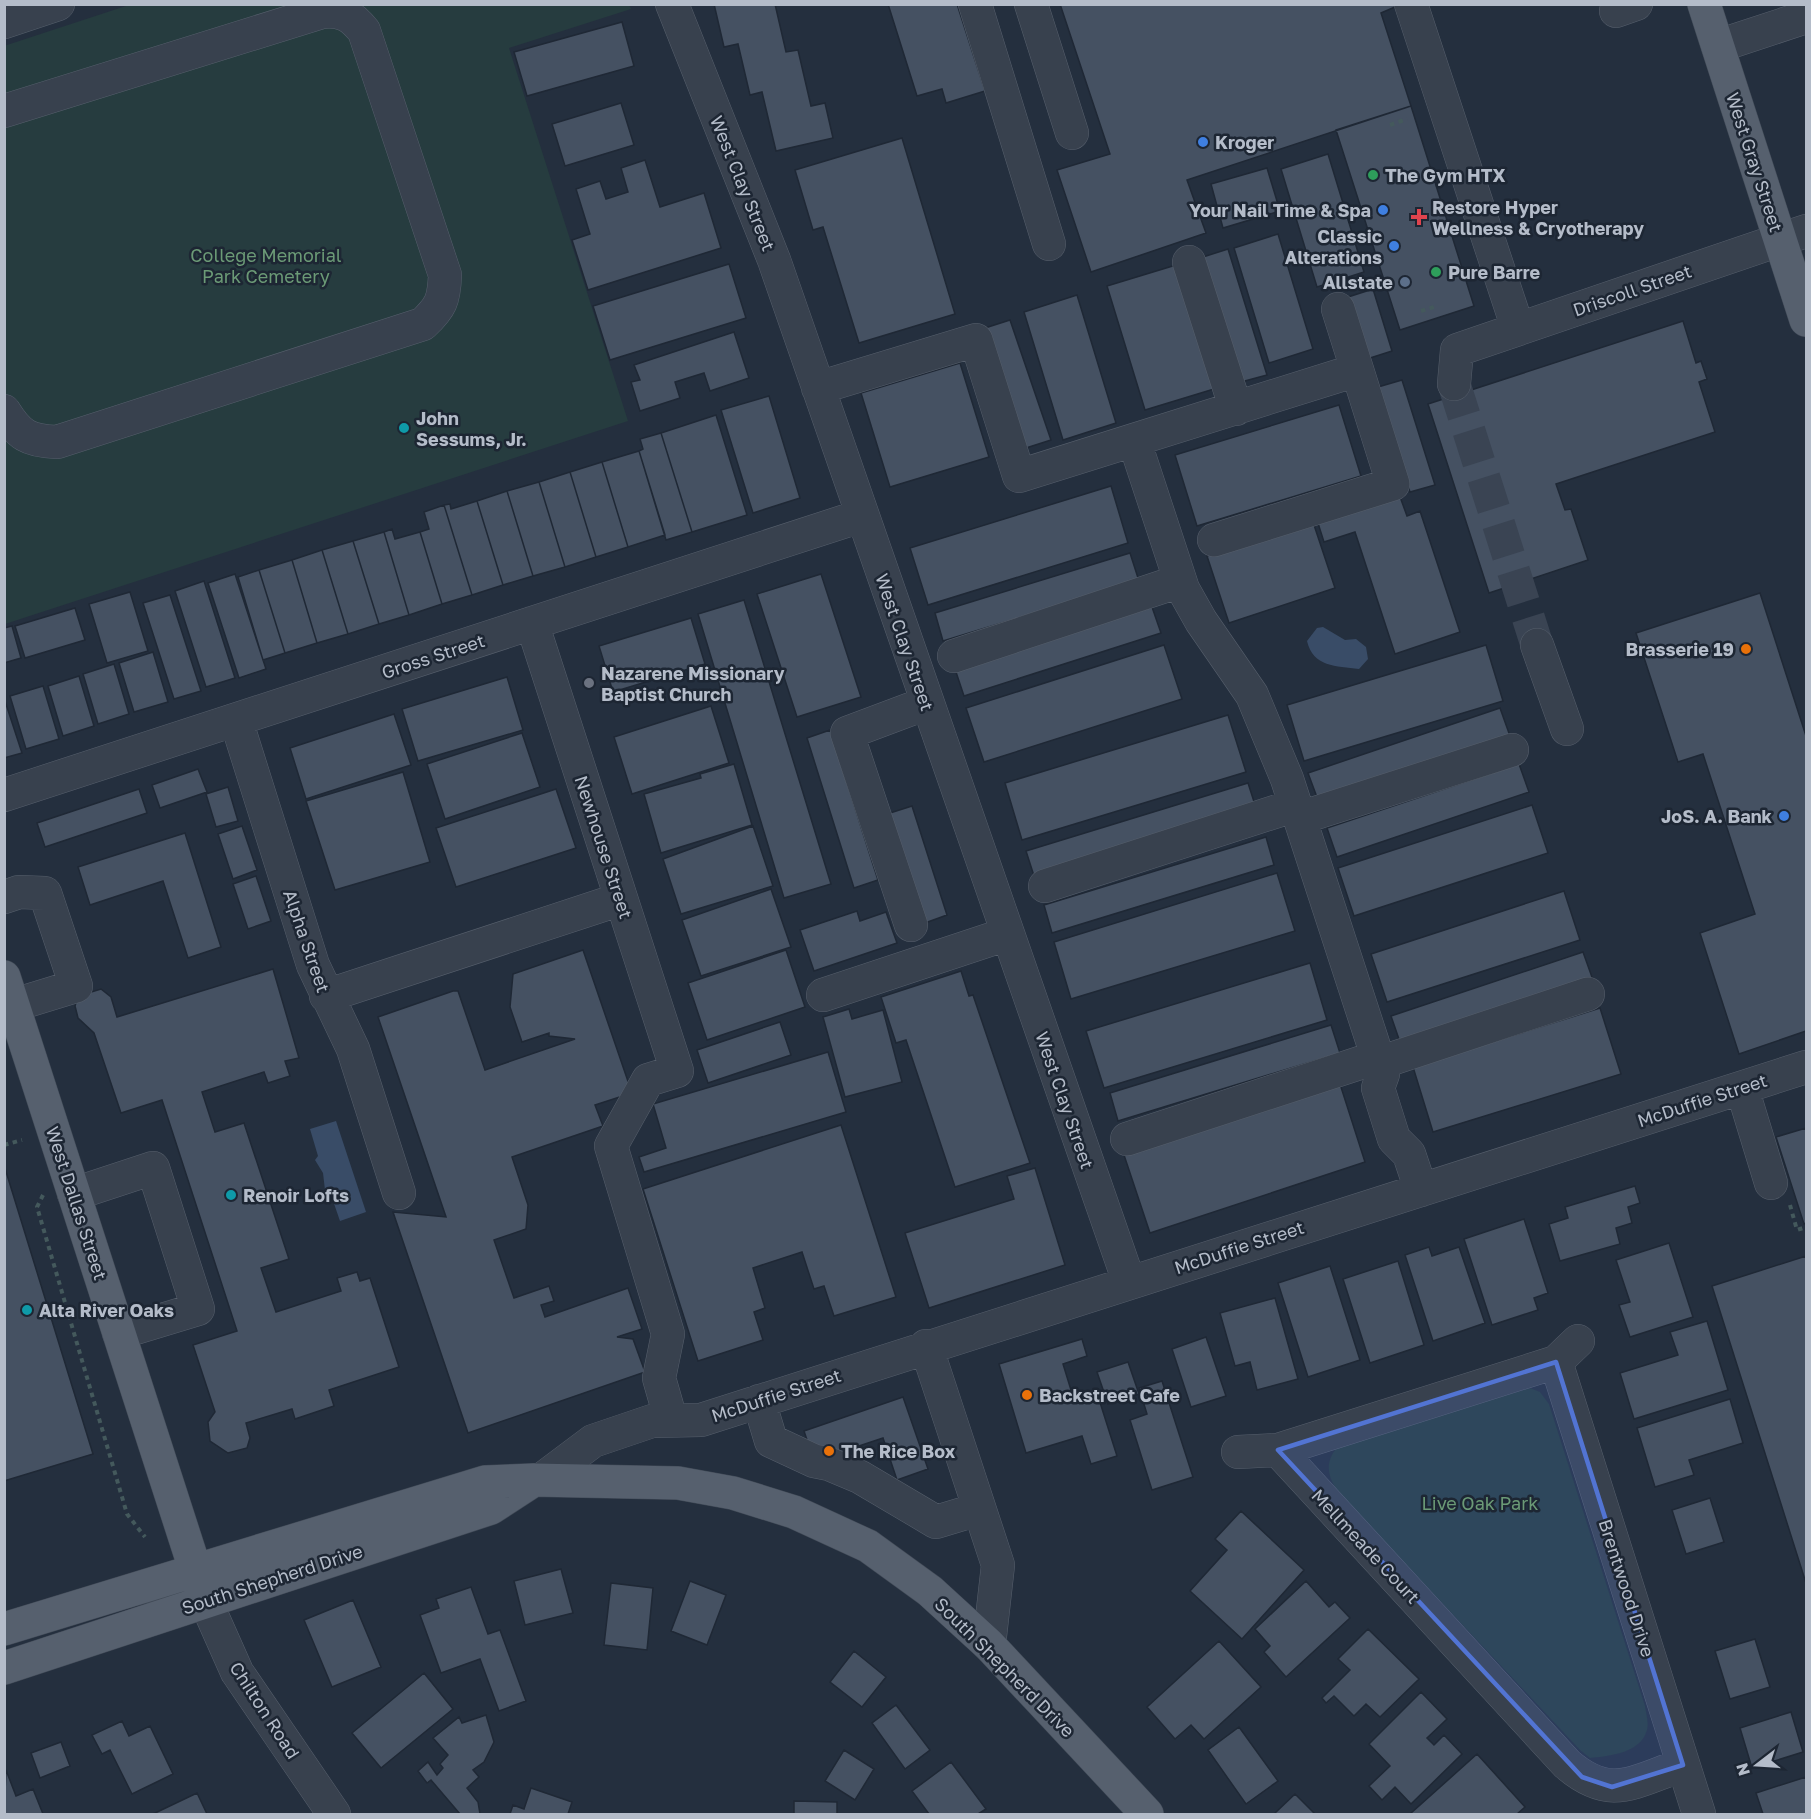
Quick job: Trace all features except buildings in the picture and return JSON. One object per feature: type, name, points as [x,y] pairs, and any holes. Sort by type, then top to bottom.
[{"type":"main road","name":"West Gray Street","points":[[1704,4],[1718,46],[1793,235],[1806,320]]},
{"type":"main road","name":"West Dallas Street","points":[[9,991],[206,1600]]},
{"type":"main road","name":"South Shepherd Drive","points":[[4,1668],[491,1508],[538,1480]]},
{"type":"main road","name":"South Shepherd Drive","points":[[4,1629],[485,1482],[538,1480],[678,1483],[733,1493],[794,1512],[868,1546],[930,1591],[989,1645],[1147,1815]]},
{"type":"main road","points":[[4,1618],[70,1609]]},
{"type":"street","points":[[4,22],[58,4]]},
{"type":"street","name":"West Clay Street","points":[[672,4],[774,260],[861,516],[1129,1282]]},
{"type":"street","points":[[975,4],[1049,244]]},
{"type":"street","points":[[1031,4],[1072,133]]},
{"type":"street","points":[[1411,4],[1518,329]]},
{"type":"street","points":[[4,111],[322,12],[338,11],[352,17],[364,30],[445,275],[444,293],[438,310],[423,324],[57,442],[37,442],[16,430],[4,411]]},
{"type":"street","points":[[1718,46],[1806,17]]},
{"type":"street","name":"Driscoll Street","points":[[1454,384],[1457,350],[1793,235]]},
{"type":"street","points":[[1189,262],[1236,409]]},
{"type":"street","points":[[1214,540],[1393,484],[1338,309]]},
{"type":"street","points":[[818,388],[976,340],[1019,477],[1357,370]]},
{"type":"street","points":[[1134,440],[1180,581],[1201,621],[1252,695],[1298,812],[1380,1065],[1378,1088],[1394,1139],[1409,1154],[1421,1190]]},
{"type":"street","name":"Gross Street","points":[[4,795],[861,516]]},
{"type":"street","points":[[954,656],[1180,581]]},
{"type":"street","name":"Newhouse Street","points":[[532,623],[677,1071],[648,1080],[619,1132]]},
{"type":"street","points":[[1537,645],[1567,729]]},
{"type":"street","points":[[910,924],[847,733],[927,703]]},
{"type":"street","name":"Alpha Street","points":[[236,720],[313,965],[353,1049],[399,1193]]},
{"type":"street","points":[[1045,886],[1512,750]]},
{"type":"street","points":[[4,897],[19,892],[45,893],[76,986],[9,991]]},
{"type":"street","points":[[326,996],[621,899]]},
{"type":"street","points":[[823,995],[1007,934]]},
{"type":"street","points":[[1127,1139],[1380,1065],[1588,994]]},
{"type":"street","name":"McDuffie Street","points":[[538,1480],[593,1441],[652,1421],[701,1420],[1806,1067]]},
{"type":"street","points":[[1742,1088],[1771,1183]]},
{"type":"street","points":[[608,1101],[619,1132],[611,1146],[668,1334],[659,1378],[671,1420]]},
{"type":"street","points":[[74,1194],[153,1168],[198,1309],[119,1333]]},
{"type":"street","points":[[926,1347],[998,1565],[989,1645]]},
{"type":"street","name":"Brentwood Drive","points":[[1278,1450],[1567,1352],[1699,1815]]},
{"type":"street","points":[[759,1401],[771,1441],[814,1461],[829,1464],[860,1477],[936,1522],[979,1509]]},
{"type":"street","points":[[1238,1452],[1278,1450]]},
{"type":"street","name":"Mellmeade Court","points":[[1278,1450],[1551,1747],[1582,1777],[1597,1785],[1612,1787],[1683,1765]]},
{"type":"street","name":"Chilton Road","points":[[206,1600],[237,1672],[334,1815]]},
{"type":"path","points":[[1390,125],[1407,119]]},
{"type":"path","points":[[1420,311],[1437,306]]},
{"type":"path","points":[[4,1145],[22,1140]]},
{"type":"path","points":[[37,1207],[127,1514],[145,1537]]},
{"type":"highlighted area","points":[[1556,1362],[1683,1765],[1612,1787],[1582,1777],[1278,1450]]},
{"type":"green space","name":"College Memorial Park Cemetery","points":[[129,5],[629,5],[631,9],[509,48],[628,421],[5,624],[4,46]]},
{"type":"green space","name":"Live Oak Park","points":[[1530,1388],[1540,1392],[1549,1404],[1645,1706],[1648,1724],[1644,1738],[1624,1752],[1590,1758],[1580,1750],[1337,1491],[1329,1472],[1330,1461],[1340,1444]]},
{"type":"water","points":[[1323,627],[1345,640],[1356,639],[1366,647],[1368,659],[1359,669],[1327,664],[1314,656],[1307,641],[1317,628]]},
{"type":"water","points":[[336,1121],[366,1212],[340,1221],[330,1192],[325,1190],[323,1173],[315,1160],[318,1156],[310,1129]]},
{"type":"tunnel","points":[[1454,384],[1537,645]]},
{"type":"place","name":"Kroger","points":[[1203,142]]},
{"type":"place","name":"The Gym HTX","points":[[1373,175]]},
{"type":"place","name":"Your Nail Time & Spa","points":[[1383,210]]},
{"type":"place","name":"Restore Hyper Wellness & Cryotherapy","points":[[1419,217]]},
{"type":"place","name":"Classic Alterations","points":[[1394,246]]},
{"type":"place","name":"Pure Barre","points":[[1436,272]]},
{"type":"place","name":"Allstate","points":[[1405,282]]},
{"type":"place","name":"John Sessums, Jr.","points":[[404,428]]},
{"type":"place","name":"Brasserie 19","points":[[1746,649]]},
{"type":"place","name":"Nazarene Missionary Baptist Church","points":[[589,683]]},
{"type":"place","name":"JoS. A. Bank","points":[[1784,816]]},
{"type":"place","name":"Renoir Lofts","points":[[231,1195]]},
{"type":"place","name":"Alta River Oaks","points":[[27,1310]]},
{"type":"place","name":"Backstreet Cafe","points":[[1027,1395]]},
{"type":"place","name":"The Rice Box","points":[[829,1451]]}]
